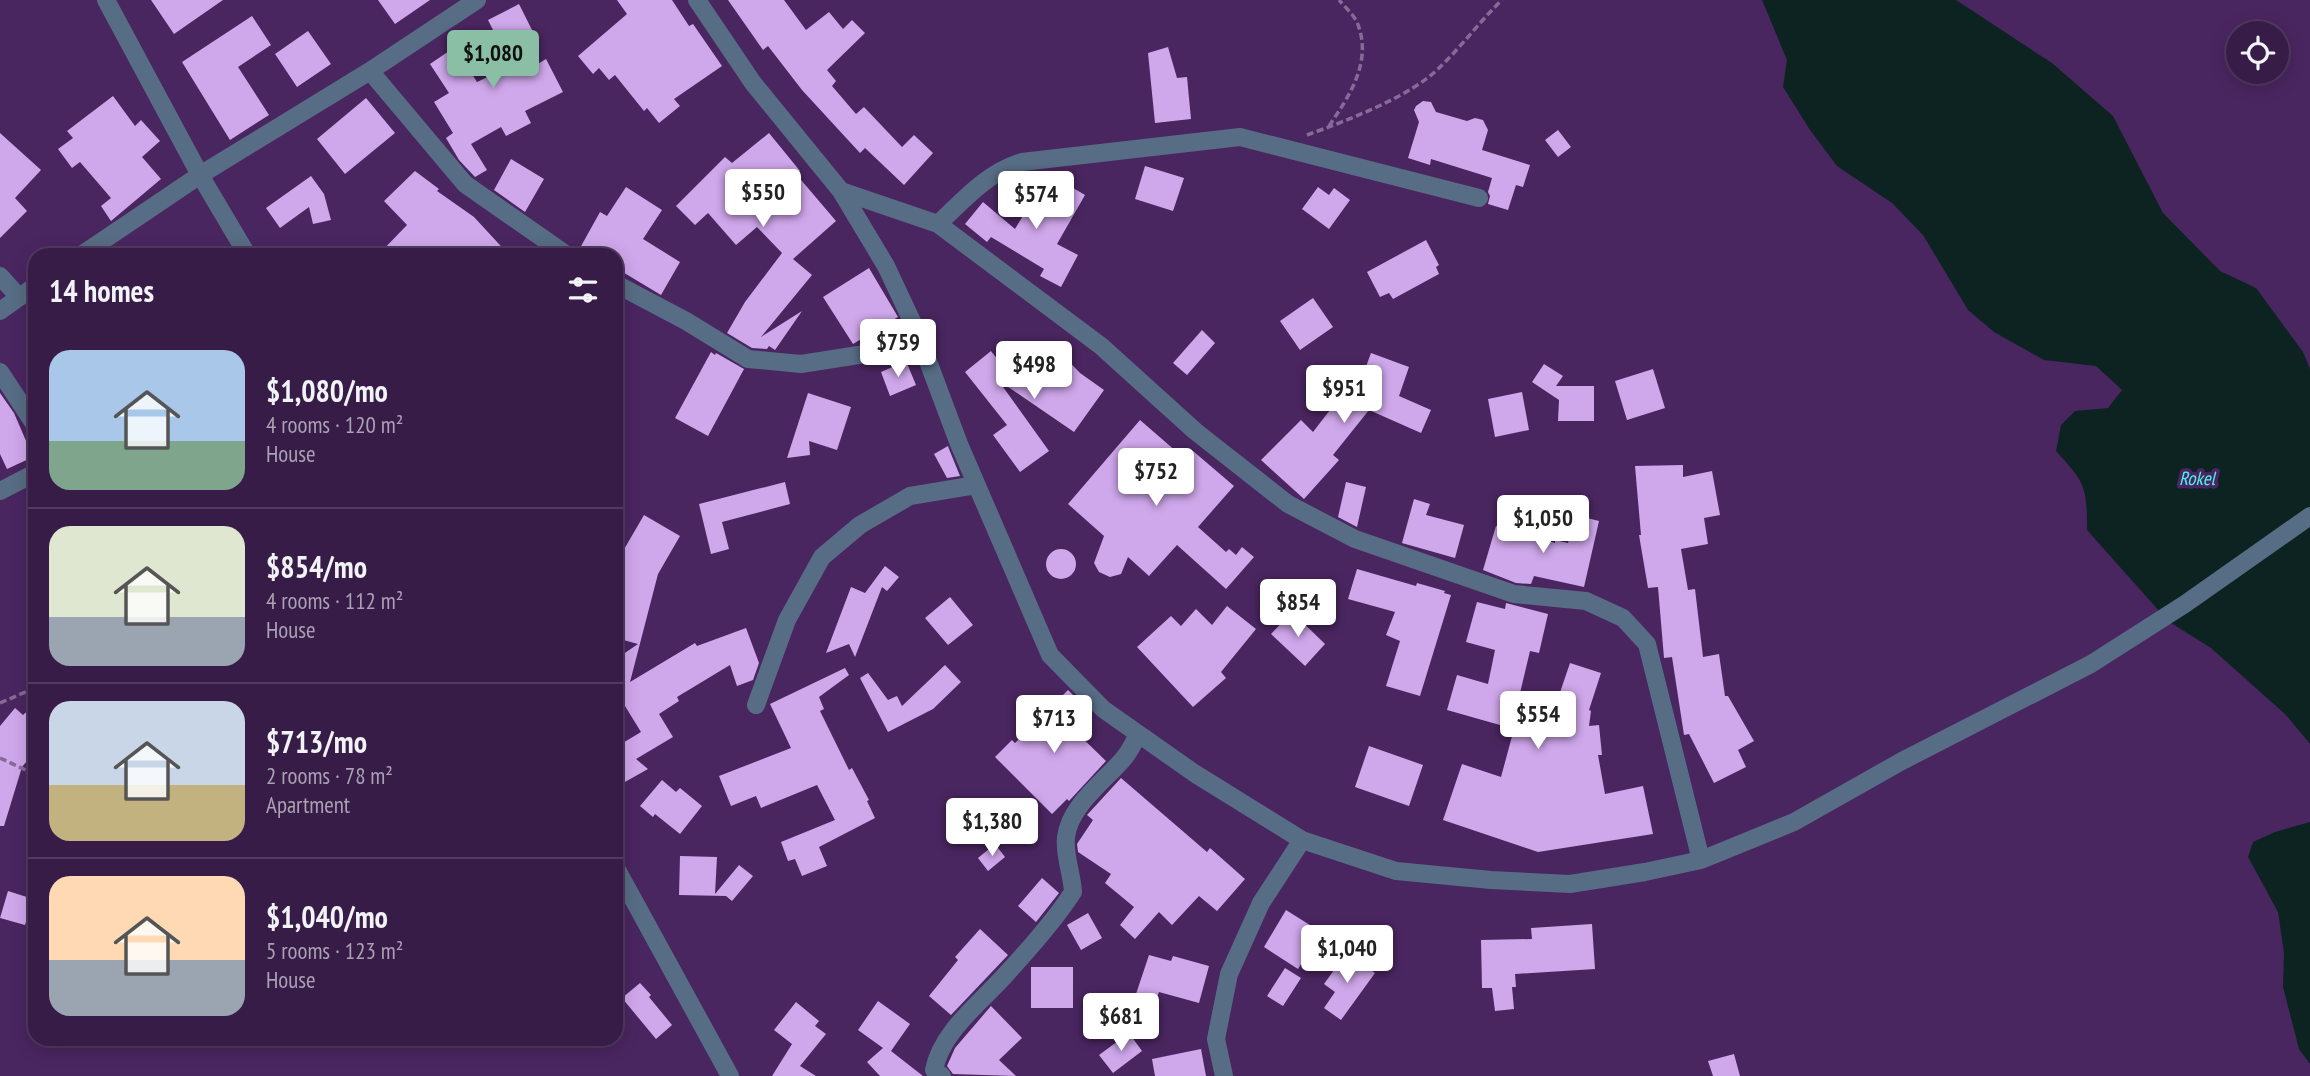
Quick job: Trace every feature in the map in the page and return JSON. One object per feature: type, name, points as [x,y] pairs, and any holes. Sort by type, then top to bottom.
[{"type":"street","points":[[106,0],[200,175],[243,248]]},
{"type":"street","points":[[92,248],[200,175],[370,71],[477,0]]},
{"type":"street","points":[[697,0],[753,83],[841,191],[886,266],[917,332],[976,485],[1050,655],[1103,709],[1194,773],[1302,840],[1396,871],[1570,884],[1701,860],[1794,822],[1902,761],[2091,664],[2185,604],[2310,516]]},
{"type":"street","points":[[370,71],[465,184],[557,248]]},
{"type":"street","points":[[938,224],[987,178],[1022,162],[1240,137],[1295,140]]},
{"type":"street","points":[[1240,137],[1479,198]]},
{"type":"street","points":[[841,191],[938,224],[1101,345],[1195,431],[1288,504],[1355,539],[1514,594],[1586,601],[1623,618],[1647,644],[1701,860]]},
{"type":"street","points":[[0,276],[19,297]]},
{"type":"street","points":[[623,288],[687,321],[748,359],[801,363],[884,351],[917,332]]},
{"type":"street","points":[[0,310],[28,291]]},
{"type":"street","points":[[0,372],[28,414]]},
{"type":"street","points":[[0,491],[28,477]]},
{"type":"street","points":[[756,705],[787,620],[822,557],[860,525],[910,496],[976,485]]},
{"type":"street","points":[[942,1076],[934,1070],[937,1053],[1010,971],[1073,892],[1066,838],[1070,820],[1126,756],[1138,734]]},
{"type":"street","points":[[1224,1076],[1216,1039],[1229,974],[1261,903],[1302,840]]},
{"type":"street","points":[[623,881],[730,1076]]},
{"type":"path","points":[[1328,128],[1353,91],[1363,52],[1356,20],[1339,0]]},
{"type":"path","points":[[1295,140],[1328,128],[1409,89],[1439,69],[1502,0]]},
{"type":"path","points":[[0,703],[28,691]]},
{"type":"path","points":[[0,758],[28,771]]},
{"type":"water","name":"Rokel","points":[[1762,0],[1956,0],[2052,63],[2113,116],[2163,213],[2220,271],[2256,288],[2303,352],[2310,369],[2310,744],[2286,715],[2211,648],[2168,621],[2087,530],[2085,494],[2079,478],[2056,451],[2061,425],[2075,411],[2108,408],[2122,390],[2096,366],[2044,360],[1994,332],[1968,310],[1923,235],[1892,203],[1837,166],[1810,130],[1783,87],[1787,60]]},
{"type":"water","points":[[2310,822],[2310,1064],[2299,1049],[2283,987],[2284,953],[2278,912],[2248,857],[2253,842],[2275,832]]},
{"type":"building","points":[[151,0],[223,0],[174,34]]},
{"type":"building","points":[[378,0],[430,0],[395,24]]},
{"type":"building","points":[[617,0],[672,0],[689,26],[693,24],[722,66],[674,99],[680,106],[659,123],[647,108],[644,111],[615,75],[609,80],[599,68],[593,74],[578,56],[627,14]]},
{"type":"building","points":[[728,0],[784,0],[806,30],[829,12],[843,29],[852,20],[865,33],[827,70],[836,81],[832,86],[856,114],[864,107],[902,147],[914,135],[933,153],[904,185],[865,148],[860,153],[802,90],[768,46],[763,50]]},
{"type":"building","points":[[519,4],[533,32],[523,39],[536,65],[546,59],[563,92],[525,111],[531,123],[506,136],[501,127],[471,144],[487,170],[475,177],[459,160],[446,138],[453,133],[434,102],[449,93],[430,64],[455,47],[477,82],[511,66],[488,20]]},
{"type":"building","points":[[252,16],[271,45],[238,67],[269,115],[230,140],[182,62]]},
{"type":"building","points":[[308,31],[331,64],[297,87],[275,54]]},
{"type":"building","points":[[1168,47],[1177,78],[1187,77],[1191,119],[1155,123],[1148,53]]},
{"type":"building","points":[[113,96],[135,126],[141,120],[160,141],[142,157],[161,179],[111,221],[101,206],[111,198],[80,162],[72,168],[58,149],[73,138],[67,131]]},
{"type":"building","points":[[366,98],[395,133],[345,174],[317,139]]},
{"type":"building","points":[[1423,101],[1431,102],[1436,112],[1467,121],[1475,118],[1483,120],[1488,130],[1482,150],[1530,165],[1523,187],[1516,185],[1508,210],[1488,204],[1492,178],[1431,159],[1430,165],[1408,158],[1419,122],[1414,110]]},
{"type":"building","points":[[1558,130],[1571,147],[1558,157],[1545,140]]},
{"type":"building","points":[[0,133],[41,170],[15,198],[27,211],[0,238]]},
{"type":"building","points":[[769,133],[800,171],[796,174],[836,221],[793,259],[812,275],[761,337],[802,311],[775,350],[769,346],[767,349],[752,348],[727,333],[745,302],[782,253],[757,227],[736,245],[708,213],[695,225],[676,206],[725,157],[732,163]]},
{"type":"building","points":[[511,159],[544,179],[525,212],[494,190]]},
{"type":"building","points":[[1145,166],[1184,178],[1173,211],[1135,199]]},
{"type":"building","points":[[415,171],[439,189],[437,191],[474,217],[503,248],[385,248],[407,225],[384,201]]},
{"type":"building","points":[[311,176],[324,194],[331,220],[313,224],[309,207],[280,228],[266,208]]},
{"type":"building","points":[[1058,179],[1085,195],[1057,244],[1078,255],[1061,287],[1040,276],[1044,269],[991,237],[987,242],[965,224],[983,202],[1015,229],[1035,196],[1045,202]]},
{"type":"building","points":[[626,187],[662,210],[643,239],[680,262],[661,295],[623,272],[623,248],[580,248],[600,212],[607,216]]},
{"type":"building","points":[[1318,187],[1329,195],[1334,188],[1350,200],[1329,229],[1302,209]]},
{"type":"building","points":[[1426,240],[1439,265],[1436,267],[1439,274],[1393,299],[1389,293],[1380,297],[1367,272]]},
{"type":"building","points":[[869,268],[898,317],[853,344],[823,297]]},
{"type":"building","points":[[1313,298],[1333,327],[1300,350],[1280,321]]},
{"type":"building","points":[[1202,330],[1215,343],[1187,375],[1173,363]]},
{"type":"building","points":[[1056,348],[1080,373],[1104,390],[1074,432],[998,380],[1049,451],[1020,472],[993,435],[1007,425],[965,372],[991,351],[1018,385]]},
{"type":"building","points":[[711,352],[744,369],[708,436],[675,418]]},
{"type":"building","points":[[1371,353],[1409,367],[1399,396],[1431,410],[1421,433],[1369,410],[1333,455],[1339,460],[1304,499],[1261,460],[1301,420],[1313,432],[1337,401],[1339,402],[1359,369],[1364,372]]},
{"type":"building","points":[[906,361],[916,385],[890,396],[881,372]]},
{"type":"building","points":[[1544,364],[1563,376],[1556,386],[1594,386],[1594,421],[1558,421],[1559,400],[1532,382]]},
{"type":"building","points":[[1653,369],[1665,408],[1627,420],[1615,381]]},
{"type":"building","points":[[1522,392],[1529,430],[1495,437],[1488,399]]},
{"type":"building","points":[[0,393],[14,413],[28,445],[28,459],[7,469],[0,454]]},
{"type":"building","points":[[808,393],[851,407],[837,450],[809,441],[810,455],[787,458]]},
{"type":"building","points":[[1140,420],[1185,459],[1193,451],[1234,486],[1198,527],[1226,552],[1229,549],[1236,555],[1242,547],[1254,557],[1226,589],[1177,545],[1149,576],[1128,557],[1121,574],[1110,577],[1099,572],[1094,563],[1104,536],[1068,504]]},
{"type":"building","points":[[948,446],[960,476],[947,478],[934,454]]},
{"type":"building","points":[[1683,465],[1683,477],[1712,471],[1720,515],[1704,518],[1708,544],[1681,549],[1688,590],[1695,589],[1703,657],[1719,654],[1725,696],[1728,696],[1754,741],[1738,750],[1746,767],[1714,783],[1689,734],[1684,735],[1672,657],[1664,658],[1658,587],[1648,588],[1639,535],[1635,466]]},
{"type":"building","points":[[785,482],[790,504],[722,522],[729,549],[711,554],[699,504]]},
{"type":"building","points":[[1346,482],[1366,487],[1357,527],[1338,517]]},
{"type":"building","points":[[1414,499],[1430,504],[1426,515],[1464,525],[1455,558],[1402,543]]},
{"type":"building","points":[[644,515],[680,536],[658,574],[630,682],[695,643],[697,646],[746,628],[759,663],[753,680],[737,686],[730,665],[677,697],[679,701],[659,714],[673,737],[636,759],[648,769],[623,783],[623,743],[641,732],[625,706],[623,710],[623,654],[638,644],[623,640],[623,551]]},
{"type":"building","points":[[1575,515],[1599,521],[1584,587],[1534,576],[1531,584],[1516,583],[1483,570],[1496,526],[1555,543],[1555,540],[1568,543]]},
{"type":"building","points":[[1061,549],[1071,554],[1076,564],[1071,574],[1061,579],[1051,574],[1046,564],[1051,554]]},
{"type":"building","points":[[885,566],[899,577],[887,591],[882,587],[855,657],[849,644],[826,653],[851,587],[865,593]]},
{"type":"building","points":[[1357,569],[1416,586],[1417,583],[1451,595],[1420,696],[1386,686],[1400,641],[1386,635],[1395,612],[1348,599]]},
{"type":"building","points":[[950,597],[973,625],[948,645],[925,618]]},
{"type":"building","points":[[1477,602],[1505,609],[1506,603],[1548,614],[1539,653],[1530,651],[1516,710],[1551,719],[1570,663],[1601,673],[1589,710],[1589,726],[1599,725],[1602,755],[1598,755],[1605,794],[1643,786],[1653,834],[1538,852],[1443,820],[1462,764],[1501,777],[1514,729],[1447,710],[1457,675],[1488,684],[1495,650],[1466,642]]},
{"type":"building","points":[[1227,606],[1256,629],[1221,672],[1226,678],[1193,707],[1137,647],[1171,616],[1181,626],[1196,609],[1212,625]]},
{"type":"building","points":[[1292,612],[1325,644],[1305,666],[1271,634]]},
{"type":"building","points":[[945,665],[961,682],[933,709],[888,732],[860,678],[868,673],[888,700],[897,696],[902,706]]},
{"type":"building","points":[[845,668],[849,675],[819,697],[824,709],[820,711],[849,770],[852,768],[869,800],[867,801],[875,818],[819,847],[827,866],[802,876],[795,859],[788,861],[781,842],[835,820],[817,785],[761,808],[756,796],[731,806],[719,776],[791,748],[770,704]]},
{"type":"building","points":[[1068,690],[1091,713],[1075,731],[1106,761],[1069,801],[1067,799],[1052,814],[995,757],[1012,740],[1015,743]]},
{"type":"building","points":[[15,708],[23,715],[28,710],[28,760],[22,767],[4,826],[0,826],[0,726]]},
{"type":"building","points":[[1369,746],[1423,765],[1409,806],[1355,787]]},
{"type":"building","points":[[1121,778],[1207,852],[1210,848],[1245,879],[1217,911],[1199,896],[1172,925],[1159,912],[1135,939],[1120,925],[1134,907],[1105,883],[1111,874],[1078,852],[1077,844],[1093,820],[1087,815]]},
{"type":"building","points":[[662,780],[676,792],[680,788],[702,806],[680,834],[640,806]]},
{"type":"building","points":[[995,844],[1005,857],[988,871],[978,858]]},
{"type":"building","points":[[680,856],[717,857],[715,894],[739,865],[753,876],[732,901],[726,896],[679,895]]},
{"type":"building","points":[[1042,878],[1059,893],[1036,922],[1018,906]]},
{"type":"building","points":[[8,891],[28,897],[25,925],[0,918]]},
{"type":"building","points":[[1286,910],[1321,932],[1298,969],[1264,947]]},
{"type":"building","points":[[1088,913],[1102,938],[1081,950],[1067,925]]},
{"type":"building","points":[[1592,924],[1595,969],[1515,974],[1516,987],[1512,987],[1514,1009],[1495,1011],[1492,988],[1482,988],[1481,940],[1532,939],[1531,928]]},
{"type":"building","points":[[980,929],[1008,955],[951,1015],[929,996],[958,960],[955,957]]},
{"type":"building","points":[[1347,952],[1375,973],[1341,1020],[1324,1008],[1335,992],[1324,984]]},
{"type":"building","points":[[1149,955],[1171,961],[1173,956],[1209,966],[1199,1003],[1159,992],[1155,1003],[1135,997]]},
{"type":"building","points":[[1031,967],[1073,967],[1073,1008],[1031,1008]]},
{"type":"building","points":[[1285,968],[1301,978],[1283,1006],[1267,996]]},
{"type":"building","points":[[640,983],[672,1025],[656,1039],[623,997]]},
{"type":"building","points":[[878,1001],[910,1024],[891,1051],[923,1076],[880,1076],[867,1062],[883,1048],[858,1030]]},
{"type":"building","points":[[796,1002],[819,1021],[815,1026],[826,1034],[800,1066],[816,1076],[772,1076],[792,1044],[774,1030]]},
{"type":"building","points":[[991,1006],[1022,1038],[999,1060],[1016,1076],[953,1074],[947,1066],[955,1048]]},
{"type":"building","points":[[1129,1033],[1142,1051],[1113,1073],[1099,1055]]},
{"type":"building","points":[[1201,1049],[1206,1076],[1155,1076],[1152,1059]]},
{"type":"building","points":[[1734,1054],[1740,1076],[1713,1076],[1708,1061]]}]
